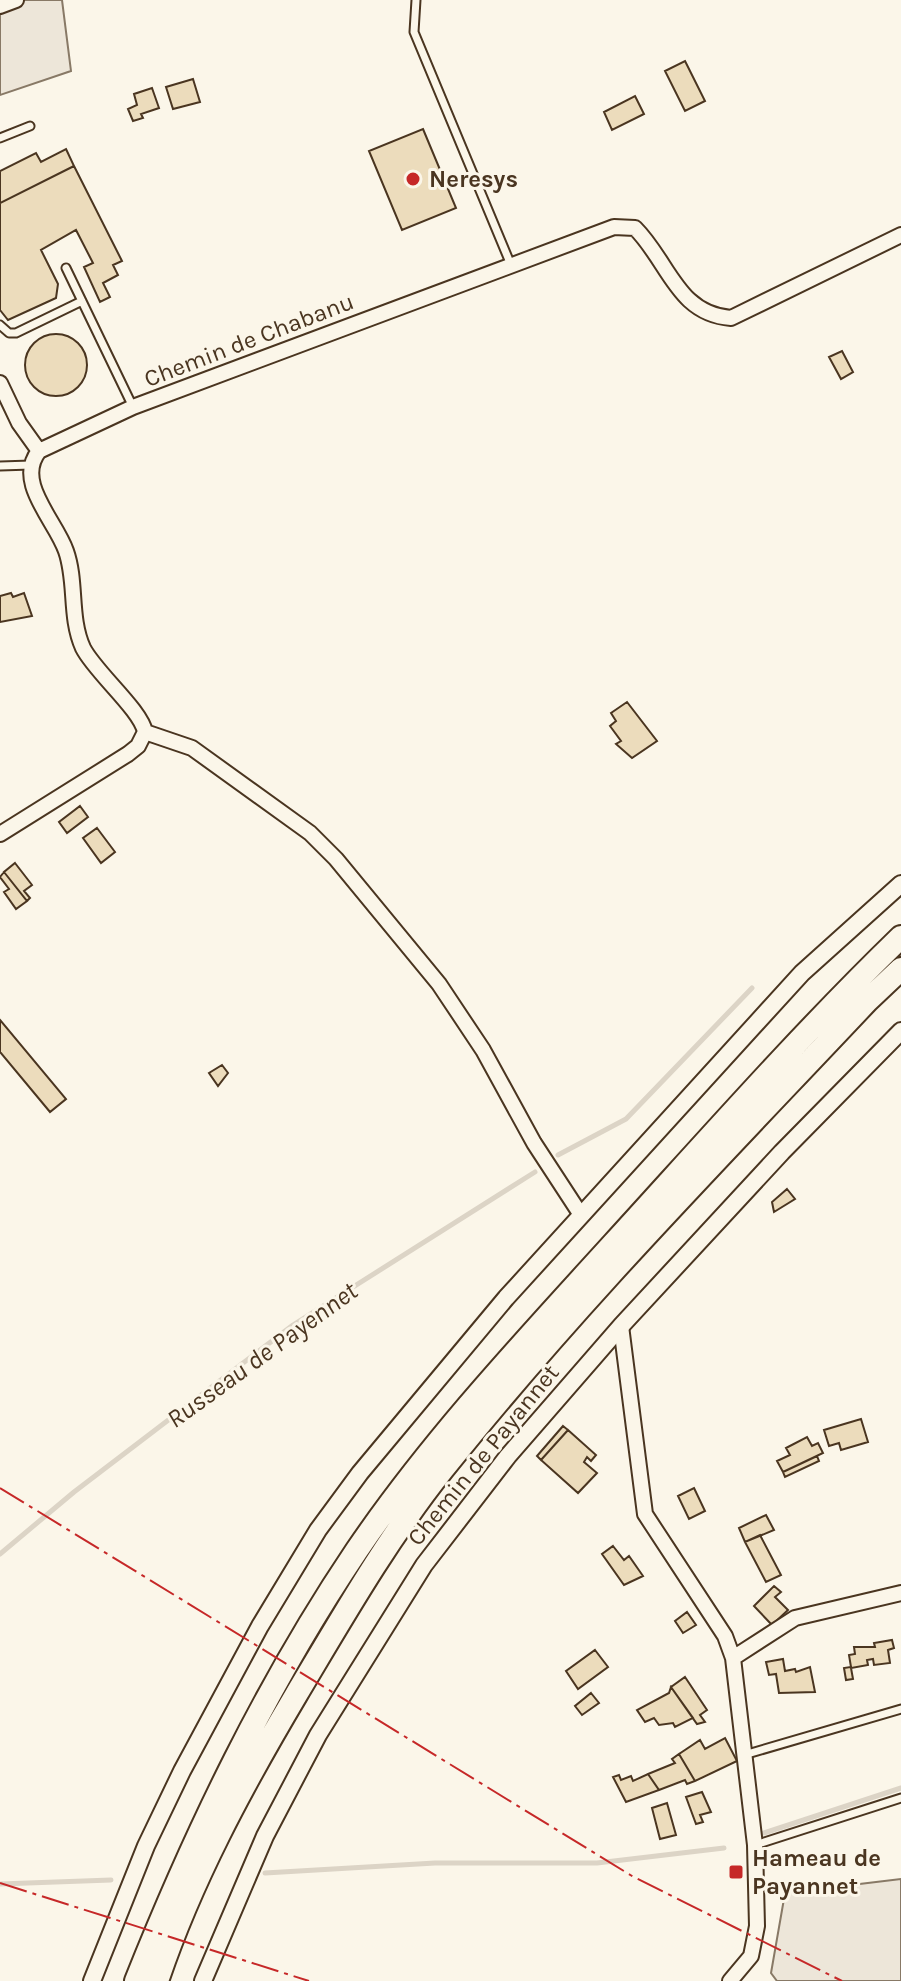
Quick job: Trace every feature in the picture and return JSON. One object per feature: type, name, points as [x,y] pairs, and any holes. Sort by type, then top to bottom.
[{"type":"highway","points":[[136,1981],[185,1858],[250,1730],[357,1550],[426,1457],[505,1363],[821,1015],[901,937]]},
{"type":"highway","points":[[157,1981],[170,1944],[222,1827],[270,1738],[373,1568],[442,1470],[661,1221],[867,1001],[901,969]]},
{"type":"street","points":[[0,6],[16,0]]},
{"type":"street","name":"Chemin de Chabanu","points":[[39,451],[133,407],[614,227],[635,228],[648,241],[687,301],[709,316],[731,318],[901,235]]},
{"type":"street","points":[[0,383],[19,423],[39,451],[31,465],[30,480],[67,554],[76,627],[83,647],[140,720],[145,732],[192,748],[310,833],[336,859],[439,984],[483,1050],[534,1143],[581,1215]]},
{"type":"street","points":[[0,834],[128,754],[138,746],[145,732]]},
{"type":"street","points":[[92,1981],[146,1846],[182,1771],[260,1626],[318,1530],[424,1394],[581,1215],[802,973],[901,884]]},
{"type":"street","name":"Chemin de Payannet","points":[[203,1981],[265,1836],[359,1666],[417,1574],[488,1481],[621,1326],[782,1152],[901,1031]]},
{"type":"street","points":[[621,1326],[645,1514],[725,1636],[733,1658],[755,1845],[755,1943],[751,1956],[730,1981]]},
{"type":"street","points":[[733,1658],[795,1618],[850,1602],[901,1593]]},
{"type":"lane","points":[[416,0],[414,32],[511,265]]},
{"type":"lane","points":[[0,138],[30,126]]},
{"type":"lane","points":[[66,268],[133,407]]},
{"type":"lane","points":[[0,325],[9,333],[16,333],[82,301]]},
{"type":"lane","points":[[0,466],[31,465]]},
{"type":"lane","points":[[744,1755],[901,1709]]},
{"type":"lane","points":[[755,1845],[901,1798]]},
{"type":"shaded area","points":[[0,0],[62,0],[71,71],[0,95]]},
{"type":"shaded area","points":[[901,1879],[901,1981],[777,1981],[771,1973],[785,1893]]},
{"type":"building","points":[[685,61],[705,101],[685,111],[665,71]]},
{"type":"building","points":[[193,79],[200,102],[173,109],[166,87]]},
{"type":"building","points":[[152,88],[159,108],[141,114],[143,118],[133,121],[128,109],[137,105],[134,94]]},
{"type":"building","points":[[635,96],[644,114],[612,130],[604,112]]},
{"type":"building","name":"Neresys","points":[[423,129],[456,208],[402,230],[369,151]]},
{"type":"building","points":[[66,149],[74,166],[0,203],[0,171],[36,153],[41,162]]},
{"type":"building","points":[[74,166],[122,261],[113,265],[118,275],[103,283],[110,297],[100,302],[84,267],[93,263],[76,230],[41,250],[58,284],[56,298],[8,320],[0,310],[0,203]]},
{"type":"building","points":[[56,334],[68,336],[78,343],[85,353],[85,377],[78,387],[68,394],[56,396],[44,394],[34,387],[27,377],[25,365],[27,353],[34,343],[44,336]]},
{"type":"building","points":[[842,351],[853,372],[841,379],[829,357]]},
{"type":"building","points":[[11,593],[13,597],[24,593],[32,616],[0,622],[0,596]]},
{"type":"building","points":[[627,702],[657,741],[632,758],[616,744],[621,741],[610,726],[616,721],[611,713]]},
{"type":"building","points":[[80,806],[88,817],[67,833],[59,822]]},
{"type":"building","points":[[97,828],[115,852],[101,863],[83,838]]},
{"type":"building","points":[[15,863],[32,885],[24,891],[30,898],[27,901],[4,872]]},
{"type":"building","points":[[4,872],[27,901],[16,909],[4,892],[9,889],[0,877]]},
{"type":"building","points":[[0,1020],[66,1099],[50,1112],[0,1052]]},
{"type":"building","points":[[222,1065],[228,1073],[218,1086],[209,1073]]},
{"type":"building","points":[[787,1189],[795,1199],[774,1212],[772,1202]]},
{"type":"building","points":[[861,1419],[868,1442],[841,1450],[839,1443],[829,1446],[824,1430]]},
{"type":"building","points":[[563,1426],[568,1430],[541,1460],[537,1456]]},
{"type":"building","points":[[568,1430],[596,1455],[591,1461],[587,1457],[584,1462],[597,1473],[578,1493],[541,1460]]},
{"type":"building","points":[[807,1437],[812,1446],[818,1443],[823,1453],[783,1472],[777,1461],[790,1455],[786,1448]]},
{"type":"building","points":[[817,1456],[819,1461],[785,1477],[783,1472]]},
{"type":"building","points":[[694,1488],[705,1511],[689,1519],[678,1496]]},
{"type":"building","points":[[766,1515],[774,1530],[745,1542],[739,1528]]},
{"type":"building","points":[[760,1535],[781,1575],[766,1582],[745,1542]]},
{"type":"building","points":[[613,1546],[624,1560],[629,1556],[643,1576],[624,1585],[602,1554]]},
{"type":"building","points":[[774,1586],[781,1592],[775,1597],[788,1610],[772,1625],[754,1606]]},
{"type":"building","points":[[687,1612],[696,1625],[683,1633],[675,1621]]},
{"type":"building","points":[[892,1640],[894,1648],[888,1650],[890,1663],[874,1665],[873,1659],[867,1660],[868,1665],[851,1668],[853,1679],[846,1680],[844,1668],[851,1667],[849,1655],[855,1654],[854,1647],[875,1647],[874,1643]]},
{"type":"building","points":[[595,1650],[608,1667],[578,1689],[566,1671]]},
{"type":"building","points":[[783,1659],[785,1671],[795,1669],[796,1672],[810,1667],[815,1692],[779,1693],[776,1674],[769,1675],[766,1662]]},
{"type":"building","points":[[685,1677],[707,1710],[700,1715],[705,1722],[697,1724],[671,1687]]},
{"type":"building","points":[[671,1687],[693,1718],[675,1727],[673,1723],[659,1725],[654,1718],[645,1722],[637,1710],[669,1693]]},
{"type":"building","points":[[591,1693],[599,1703],[582,1715],[575,1706]]},
{"type":"building","points":[[725,1738],[737,1761],[695,1781],[679,1754],[700,1740],[705,1749]]},
{"type":"building","points":[[679,1754],[695,1781],[687,1784],[685,1780],[659,1790],[648,1774],[675,1763],[672,1759]]},
{"type":"building","points":[[648,1774],[659,1790],[626,1802],[613,1777],[619,1775],[621,1780],[631,1776],[633,1781]]},
{"type":"building","points":[[702,1792],[711,1812],[700,1815],[703,1822],[696,1824],[686,1797]]},
{"type":"building","points":[[667,1803],[676,1835],[660,1839],[652,1808]]},
{"type":"waterway","name":"Russeau de Payennet","points":[[558,1155],[626,1119],[752,988]]},
{"type":"waterway","name":"Russeau de Payennet","points":[[0,1554],[74,1492],[293,1325],[535,1172]]},
{"type":"waterway","points":[[764,1833],[901,1788]]},
{"type":"waterway","points":[[265,1873],[435,1863],[597,1863],[724,1848]]},
{"type":"waterway","points":[[0,1884],[111,1880]]},
{"type":"power","points":[[0,1488],[632,1876],[842,1981]]},
{"type":"power","points":[[0,1883],[309,1981]]},
{"type":"place","name":"Neresys","points":[[413,179]]},
{"type":"place","name":"Hameau de Payannet","points":[[736,1872]]}]
